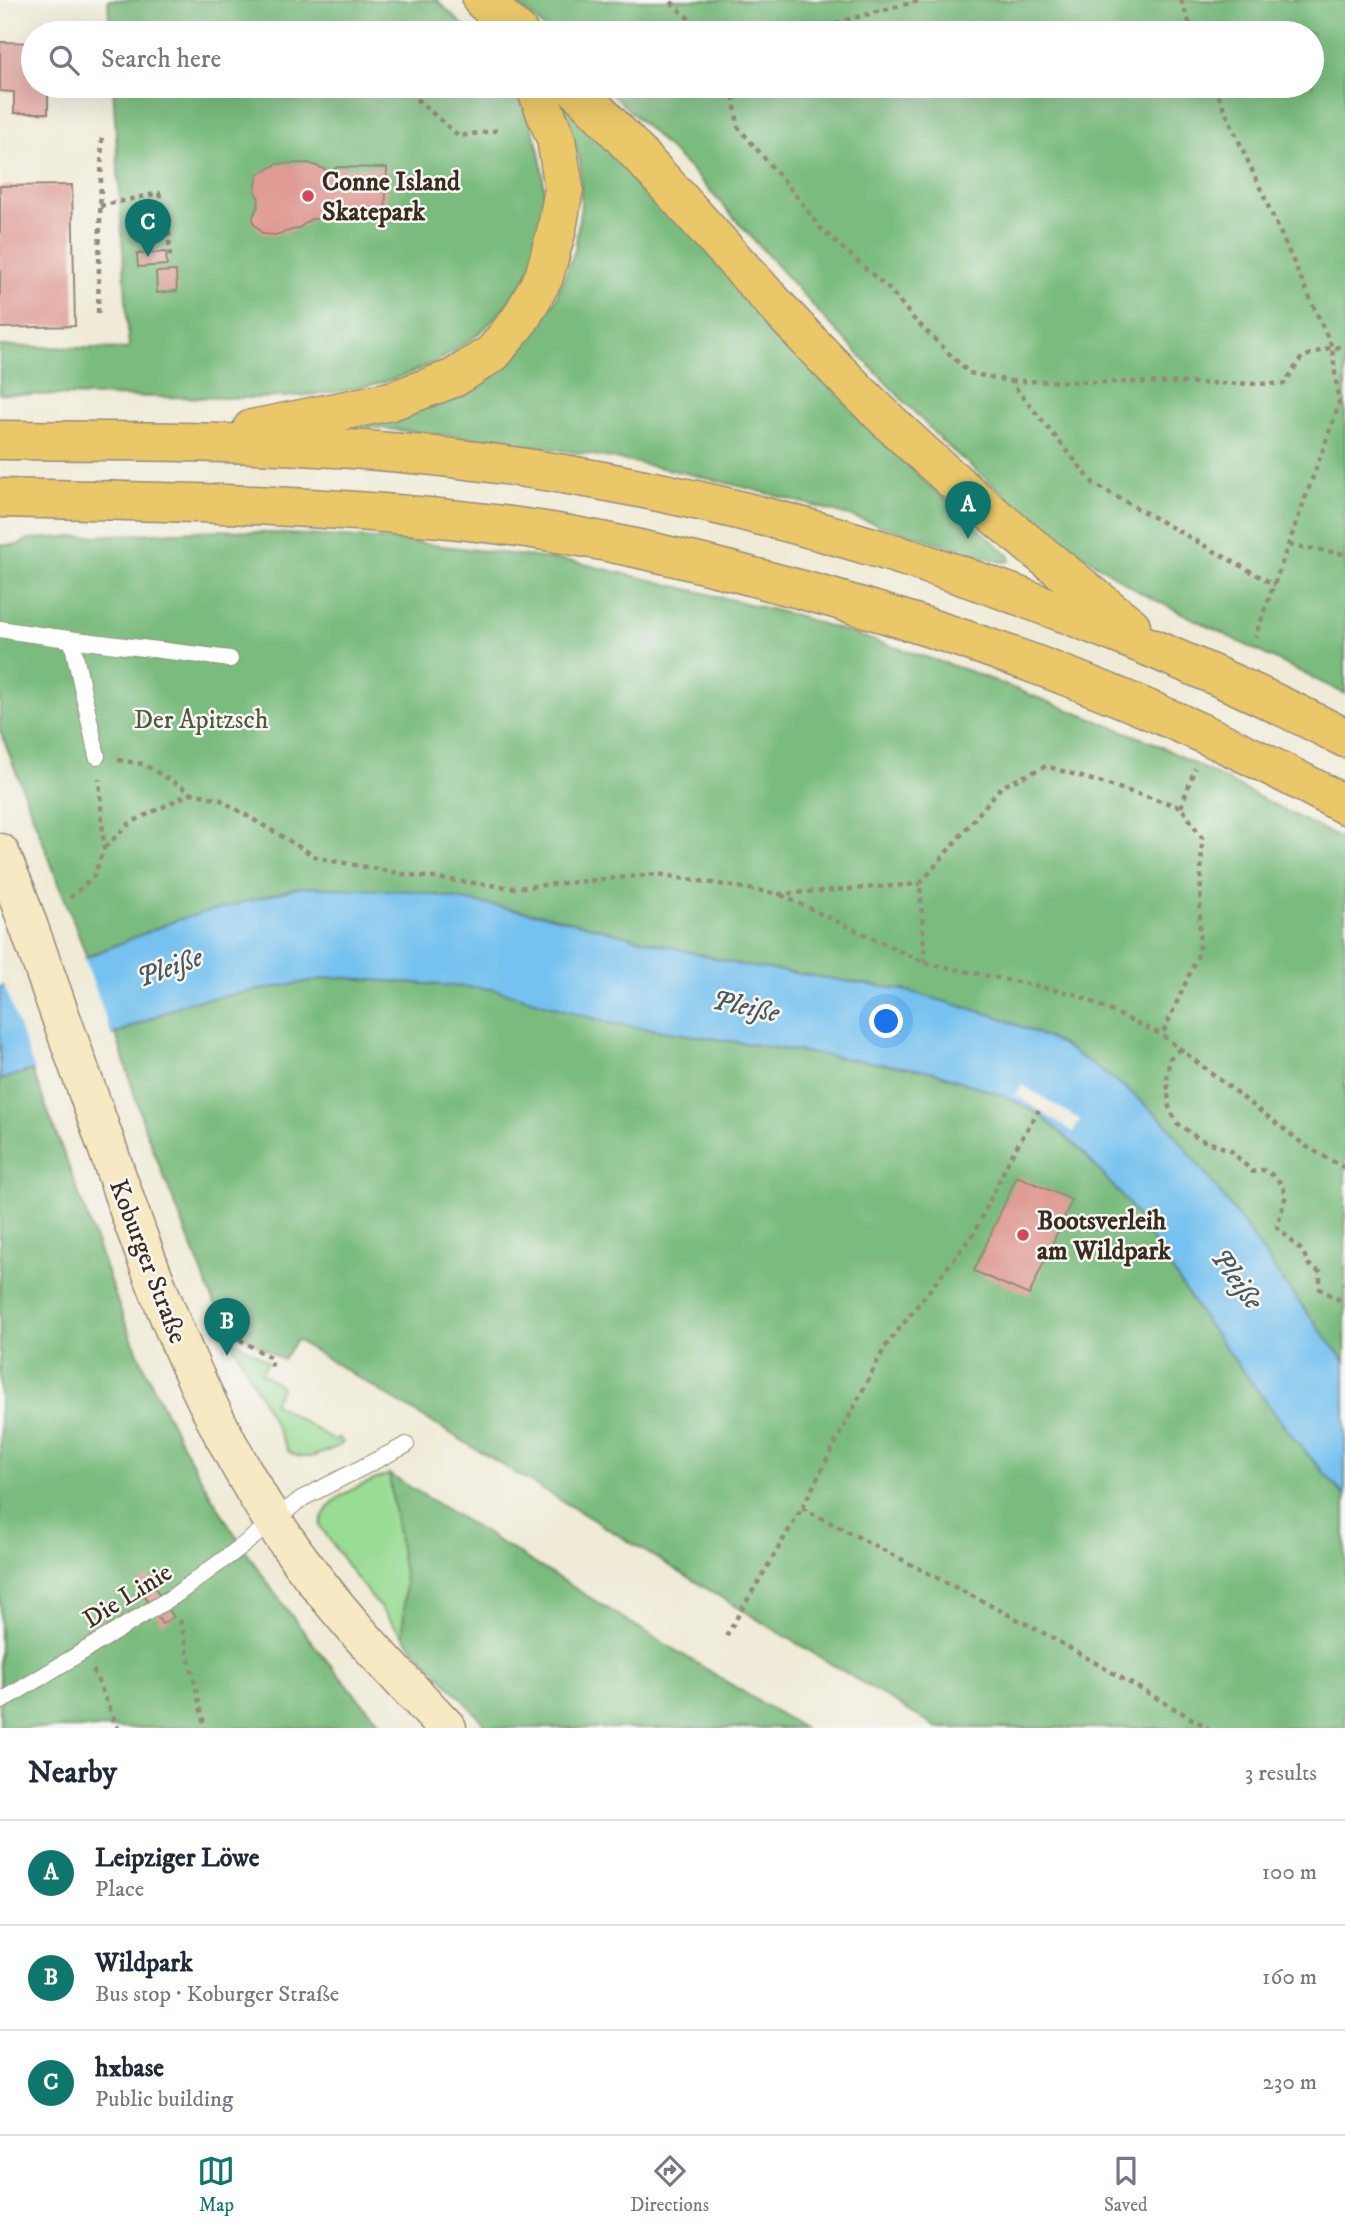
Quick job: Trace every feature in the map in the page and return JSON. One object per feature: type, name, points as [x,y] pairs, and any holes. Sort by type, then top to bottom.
[{"type":"highway","points":[[471,0],[486,21]]},
{"type":"highway","points":[[482,0],[506,21]]},
{"type":"highway","points":[[188,442],[391,401],[454,378],[492,352],[521,318],[544,277],[557,229],[564,188],[556,139],[540,98]]},
{"type":"highway","points":[[585,98],[620,132],[789,319],[876,410],[993,516],[1165,653]]},
{"type":"highway","points":[[0,440],[188,442],[337,448],[522,468],[630,486],[724,507],[886,551],[1038,601],[1165,653],[1345,738]]},
{"type":"highway","points":[[0,498],[282,506],[408,514],[523,528],[699,562],[837,598],[1010,655],[1137,705],[1238,750],[1345,805]]},
{"type":"main road","name":"Koburger Straße","points":[[0,853],[16,891],[153,1279],[172,1327],[219,1425],[273,1521],[311,1575],[368,1646],[447,1728]]},
{"type":"lane","points":[[0,629],[72,641],[135,645],[230,659]]},
{"type":"lane","points":[[72,641],[97,757]]},
{"type":"lane","name":"Die Linie","points":[[0,1702],[174,1596],[301,1499],[406,1445]]},
{"type":"path","points":[[842,21],[922,0]]},
{"type":"path","points":[[1181,0],[1189,21]]},
{"type":"path","points":[[671,2],[691,21]]},
{"type":"path","points":[[415,98],[459,135],[500,130]]},
{"type":"path","points":[[734,98],[738,127],[821,229],[890,290],[913,318],[969,373],[1010,381],[1284,384],[1302,357],[1332,346],[1345,348]]},
{"type":"path","points":[[1219,98],[1332,346],[1339,405],[1255,636]]},
{"type":"path","points":[[98,313],[102,133]]},
{"type":"path","points":[[100,206],[159,193],[169,231],[170,258],[166,258]]},
{"type":"path","points":[[1010,381],[1094,484],[1275,585]]},
{"type":"path","points":[[1290,545],[1345,554]]},
{"type":"path","points":[[70,898],[94,876],[104,848],[97,757],[144,764],[192,793],[219,799],[318,858],[403,874],[514,888],[657,874],[780,894],[920,884]]},
{"type":"path","points":[[1181,807],[1198,761]]},
{"type":"path","points":[[925,963],[920,884],[1001,787],[1046,766],[1181,807],[1202,838],[1199,953],[1162,1035]]},
{"type":"path","points":[[104,848],[130,823],[192,793]]},
{"type":"path","points":[[780,894],[925,963],[1075,994],[1162,1035],[1307,1147],[1345,1168]]},
{"type":"path","points":[[1180,1048],[1170,1058],[1167,1076],[1169,1107],[1177,1124],[1199,1139],[1230,1150],[1252,1172],[1264,1170],[1282,1184],[1286,1195],[1277,1227],[1303,1252],[1309,1265],[1320,1272],[1320,1289],[1345,1303]]},
{"type":"path","points":[[726,1636],[802,1508],[885,1347],[975,1232],[1011,1156],[1039,1110]]},
{"type":"path","points":[[172,1327],[227,1332],[271,1358],[272,1367]]},
{"type":"path","points":[[802,1508],[1040,1631],[1208,1728]]},
{"type":"path","points":[[174,1596],[205,1728]]},
{"type":"path","points":[[84,1650],[118,1728]]},
{"type":"green space","points":[[108,0],[437,0],[459,21],[109,21]]},
{"type":"green space","points":[[512,0],[1345,0],[1345,694],[1141,593],[1028,515],[944,443],[822,316],[693,172],[616,98],[1324,98],[1324,21],[536,21]]},
{"type":"green space","points":[[114,98],[518,98],[537,143],[544,185],[538,248],[522,284],[505,308],[464,345],[425,367],[384,382],[294,396],[203,398],[0,394],[0,346],[129,349]]},
{"type":"green space","points":[[569,98],[866,425],[1010,556],[1009,561],[1001,562],[784,498],[652,466],[510,443],[367,427],[345,427],[516,355],[555,300],[575,250],[581,205],[580,163],[567,118],[557,99]]},
{"type":"green space","name":"Der Apitzsch","points":[[218,530],[393,540],[576,562],[794,615],[969,671],[1154,743],[1345,841],[1345,1362],[1166,1123],[1123,1086],[1061,1044],[996,1016],[904,990],[741,965],[549,916],[301,887],[177,920],[87,957],[0,730],[0,545],[18,545],[29,539]]},
{"type":"green space","points":[[335,977],[493,989],[610,1023],[931,1071],[1007,1097],[1038,1113],[1082,1151],[1129,1204],[1204,1319],[1295,1440],[1345,1496],[1345,1728],[937,1728],[296,1340],[283,1360],[224,1324],[145,1129],[116,1034],[188,1002]]},
{"type":"green space","points":[[32,1070],[123,1317],[178,1437],[238,1540],[272,1589],[345,1683],[385,1728],[0,1728],[0,1080]]},
{"type":"green space","points":[[230,1338],[268,1361],[261,1373],[282,1386],[273,1403],[335,1441],[338,1437],[343,1442],[341,1445],[308,1457],[289,1452]]},
{"type":"green space","points":[[389,1474],[405,1582],[403,1636],[359,1582],[320,1526],[324,1515],[337,1499],[357,1487]]},
{"type":"green space","points":[[389,1474],[803,1728],[489,1728],[403,1636],[405,1582]]},
{"type":"water","name":"Pleiße","points":[[301,887],[414,891],[549,916],[741,965],[904,990],[996,1016],[1061,1044],[1123,1086],[1166,1123],[1345,1362],[1345,1496],[1295,1440],[1204,1319],[1129,1204],[1082,1151],[1038,1113],[1007,1097],[931,1071],[610,1023],[493,989],[335,977],[188,1002],[32,1070],[0,1080],[0,987],[87,957],[177,920]]},
{"type":"pier","points":[[83,954],[113,1039],[35,1072],[3,982]]},
{"type":"pier","points":[[1022,1085],[1080,1120],[1073,1132],[1016,1095]]},
{"type":"building","points":[[0,42],[21,43],[21,98],[48,98],[48,113],[14,113],[14,92],[0,91]]},
{"type":"building","points":[[309,163],[331,172],[337,167],[387,168],[385,217],[311,219],[299,228],[275,235],[263,234],[253,223],[259,199],[255,191],[258,175],[277,164]]},
{"type":"building","points":[[72,185],[75,326],[0,328],[0,186]]},
{"type":"building","points":[[166,252],[167,265],[138,267],[137,254]]},
{"type":"building","points":[[176,271],[177,291],[157,293],[156,272]]},
{"type":"building","name":"Bootsverleih am Wildpark","points":[[1017,1176],[1072,1200],[1029,1295],[974,1271]]},
{"type":"building","points":[[148,1577],[174,1617],[162,1624],[137,1584]]},
{"type":"place","name":"Conne Island Skatepark","points":[[308,196]]},
{"type":"place","name":"hxbase","points":[[148,257]]},
{"type":"place","name":"Leipziger Löwe","points":[[968,539]]},
{"type":"place","name":"Bootsverleih am Wildpark","points":[[1023,1235]]},
{"type":"place","name":"Wildpark","points":[[227,1356]]}]
